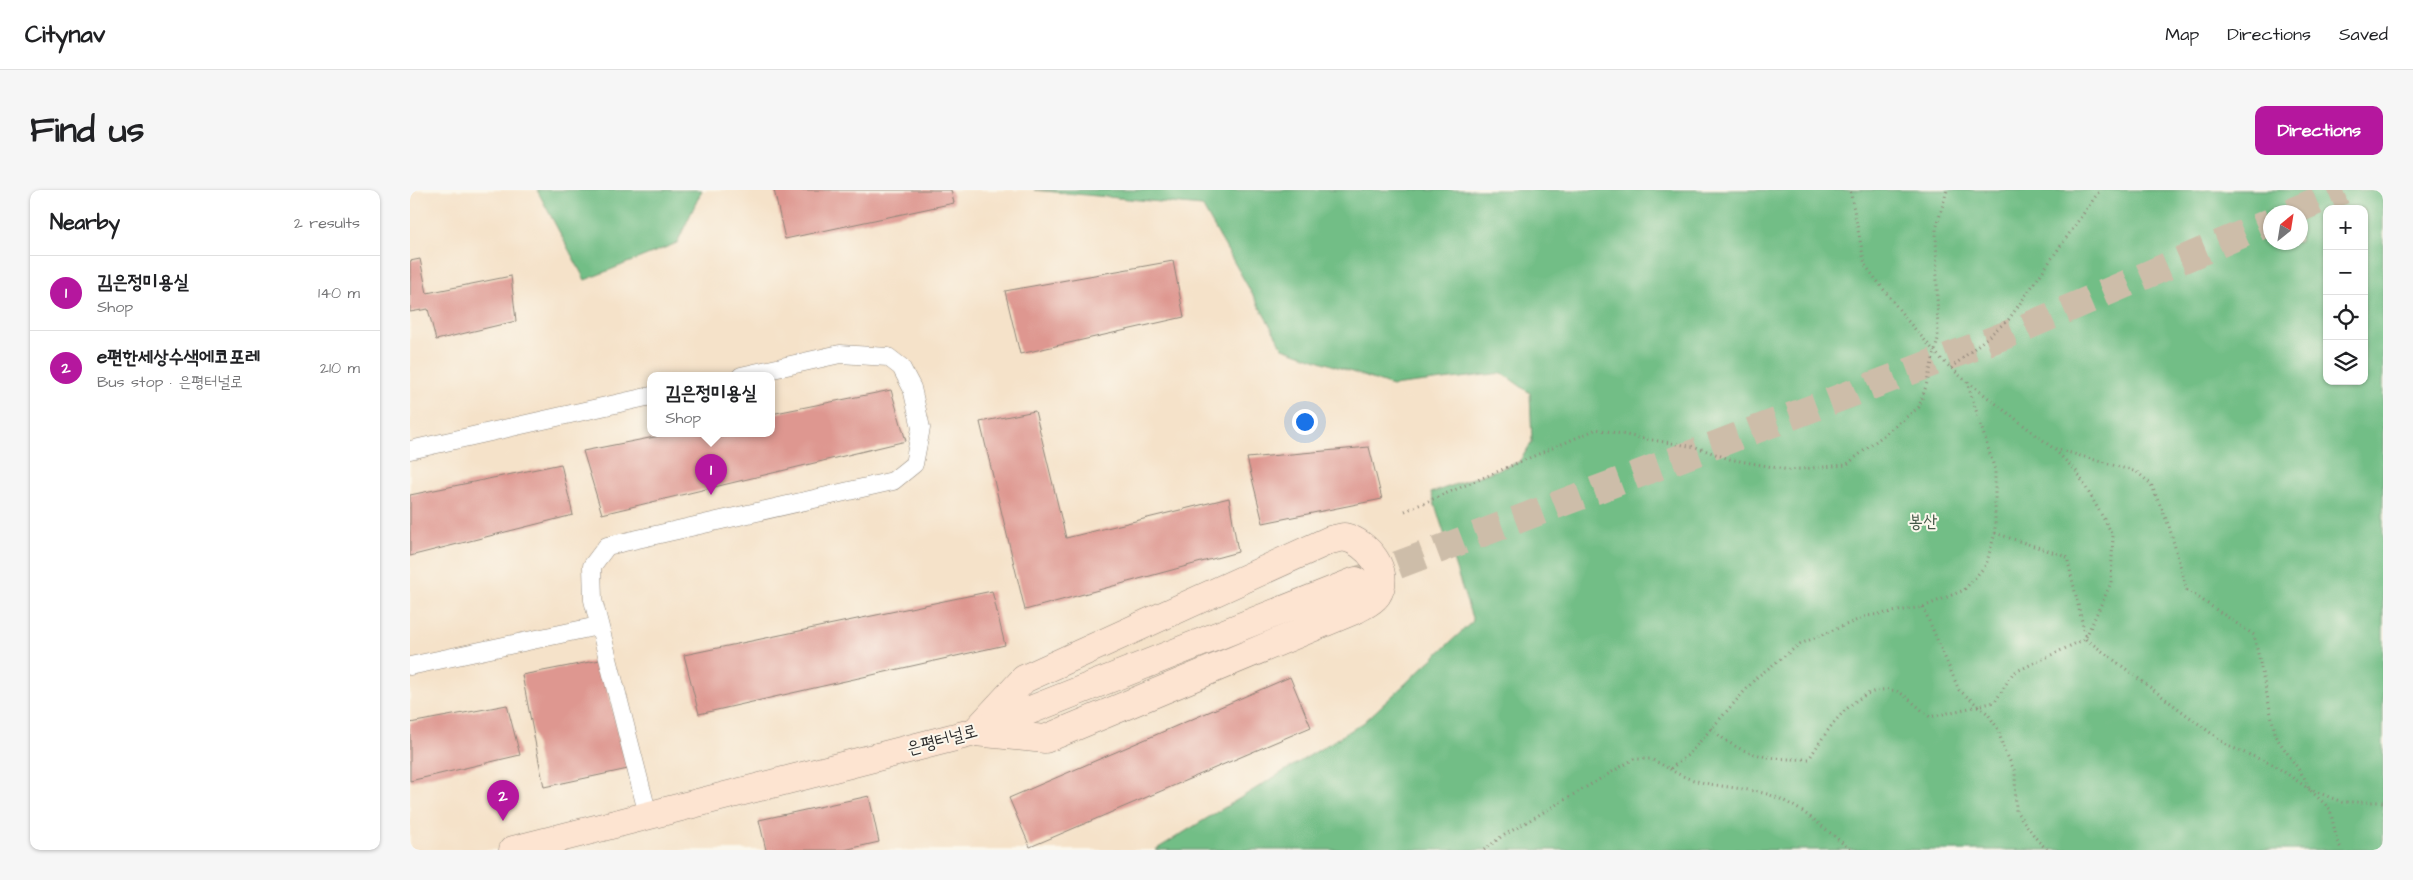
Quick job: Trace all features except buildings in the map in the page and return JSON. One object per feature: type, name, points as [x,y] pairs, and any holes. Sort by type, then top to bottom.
[{"type":"main road","points":[[1344,537],[1355,539],[1366,547],[1379,568],[1383,579],[1376,597],[1357,609],[1045,740],[975,732],[1024,679],[1330,540],[1344,537]]},
{"type":"main road","name":"은평터널로","points":[[516,850],[975,732],[1356,581]]},
{"type":"lane","points":[[648,815],[598,626],[593,600],[592,566],[607,546],[893,481],[914,464],[921,428],[912,388],[901,367],[888,357],[840,354],[759,372]]},
{"type":"lane","points":[[410,450],[647,397]]},
{"type":"lane","points":[[410,666],[598,626]]},
{"type":"path","points":[[1710,728],[1740,750],[1777,760],[1808,759],[1825,734],[1853,701],[1875,692],[1896,691],[1930,716],[1995,702],[2013,673],[2085,639],[2111,583],[2113,535],[2077,472],[2054,448],[1951,368],[1907,320],[1866,265],[1850,190]]},
{"type":"path","points":[[1405,511],[1597,429],[1646,440],[1696,447],[1729,459],[1789,470],[1846,465],[1919,407],[1938,338],[1936,229],[1947,190]]},
{"type":"path","points":[[1951,368],[2009,319],[2100,190]]},
{"type":"path","points":[[1670,769],[1688,755],[1757,677],[1800,644],[1867,616],[1923,607],[1964,590],[1986,565],[1995,533],[1995,470],[1967,382]]},
{"type":"path","points":[[2054,448],[2136,472],[2150,484],[2170,526],[2187,590],[2254,635],[2276,737],[2304,777],[2310,789],[2342,802],[2383,802]]},
{"type":"path","points":[[1995,533],[2067,557],[2086,640],[2228,746],[2274,765],[2310,789],[2330,809],[2337,842],[2342,850]]},
{"type":"path","points":[[1923,607],[1959,690],[1988,714],[1998,729],[2002,744],[2015,772],[2016,811],[2038,841],[2048,850]]},
{"type":"path","points":[[1484,850],[1501,837],[1634,759],[1651,758],[1670,769],[1704,783],[1768,794],[1803,811],[1851,850]]},
{"type":"green space","points":[[537,190],[702,190],[677,243],[585,280]]},
{"type":"green space","name":"봉산","points":[[1034,190],[2383,190],[2383,850],[1155,850],[1363,723],[1473,621],[1431,493],[1519,462],[1532,442],[1530,393],[1502,373],[1392,386],[1283,348],[1202,206]]},
{"type":"tunnel","points":[[2308,205],[2343,190]]},
{"type":"tunnel","points":[[1358,580],[2014,332],[2263,225]]},
{"type":"place","name":"김은정미용실","points":[[711,495]]},
{"type":"place","name":"e편한세상수색에코포레","points":[[503,821]]}]
